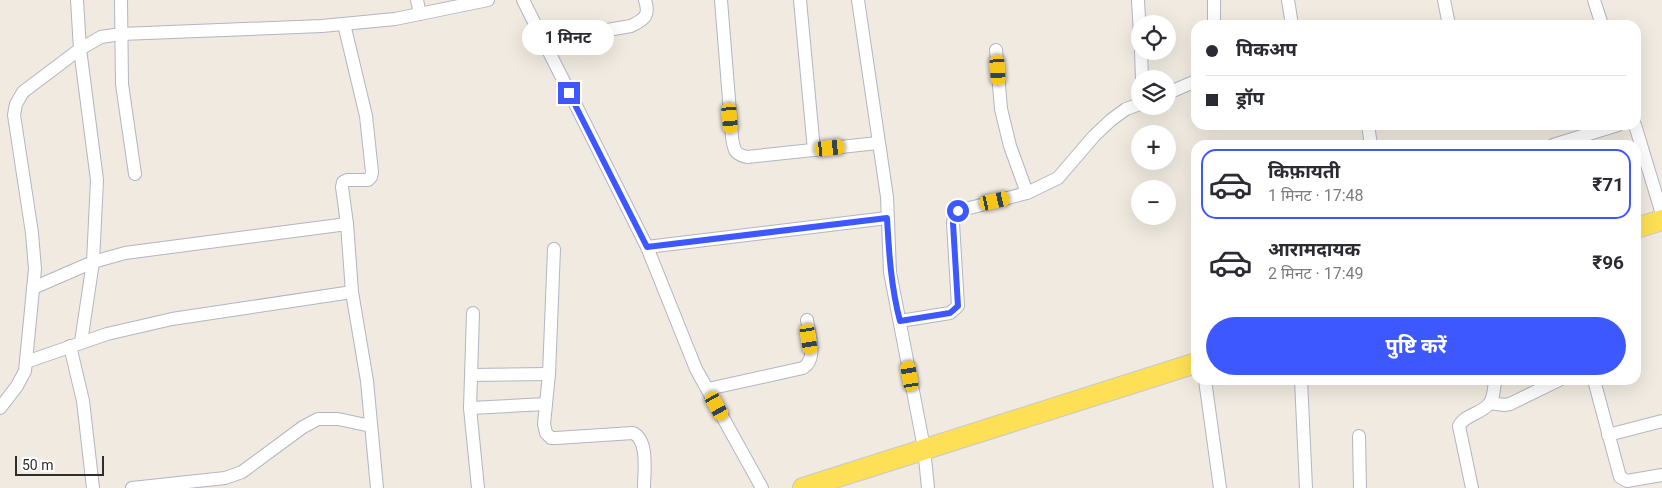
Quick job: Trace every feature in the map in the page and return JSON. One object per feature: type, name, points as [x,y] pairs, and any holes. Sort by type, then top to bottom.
[{"type":"main road","points":[[1641,226],[1662,220]]},
{"type":"main road","points":[[804,488],[837,483],[924,448],[1191,365]]},
{"type":"street","points":[[77,0],[80,48],[97,180],[93,262],[76,344],[92,488]]},
{"type":"street","points":[[121,0],[122,84],[135,174]]},
{"type":"street","points":[[417,0],[420,14]]},
{"type":"street","points":[[0,408],[17,386],[24,371],[35,269],[32,233],[14,115],[16,104],[24,92],[80,48],[100,37],[120,34],[344,24],[396,19],[488,0]]},
{"type":"street","points":[[523,0],[647,247],[696,369],[762,488]]},
{"type":"street","points":[[544,41],[631,26],[641,21],[646,15],[648,8],[645,0]]},
{"type":"street","points":[[721,0],[734,148],[739,155],[747,157],[878,143]]},
{"type":"street","points":[[800,0],[814,150]]},
{"type":"street","points":[[858,0],[887,197],[890,272],[924,448],[928,488]]},
{"type":"street","points":[[1138,0],[1139,15]]},
{"type":"street","points":[[1214,0],[1214,20]]},
{"type":"street","points":[[1288,0],[1291,20]]},
{"type":"street","points":[[1444,0],[1448,20]]},
{"type":"street","points":[[1594,0],[1600,20]]},
{"type":"street","points":[[344,24],[366,116],[372,172],[371,178],[368,180],[347,180],[343,182],[352,292],[368,381],[377,488]]},
{"type":"street","points":[[996,50],[1001,109],[1010,146],[1027,193]]},
{"type":"street","points":[[1176,90],[1191,83]]},
{"type":"street","points":[[900,321],[950,313],[958,306],[953,223],[954,216],[958,211],[1027,193],[1058,178],[1094,136],[1111,120],[1131,107]]},
{"type":"street","points":[[1569,140],[1602,130]]},
{"type":"street","points":[[1641,145],[1662,214]]},
{"type":"street","points":[[647,247],[887,218]]},
{"type":"street","points":[[33,288],[93,262],[125,253],[347,224]]},
{"type":"street","points":[[554,249],[550,374],[544,424],[546,433],[551,438],[633,433],[638,435],[643,444],[644,488]]},
{"type":"street","points":[[26,362],[107,334],[172,319],[352,292]]},
{"type":"street","points":[[472,313],[470,408],[478,488]]},
{"type":"street","points":[[708,389],[803,368],[808,365],[812,357],[806,320]]},
{"type":"street","points":[[471,375],[550,374]]},
{"type":"street","points":[[1206,385],[1220,488]]},
{"type":"street","points":[[1301,385],[1306,488]]},
{"type":"street","points":[[1472,488],[1459,426],[1461,422],[1490,403],[1494,385]]},
{"type":"street","points":[[1490,403],[1504,406],[1548,385]]},
{"type":"street","points":[[1595,385],[1618,473],[1627,481],[1662,475]]},
{"type":"street","points":[[470,408],[546,404]]},
{"type":"street","points":[[132,488],[225,478],[242,472],[303,427],[318,419],[338,419],[371,426]]},
{"type":"street","points":[[1608,434],[1662,421]]},
{"type":"street","points":[[1359,436],[1360,488]]},
{"type":"route","points":[[569,93],[647,247],[887,218],[890,272],[900,321],[950,313],[958,306],[953,223],[954,216],[958,211]]}]
